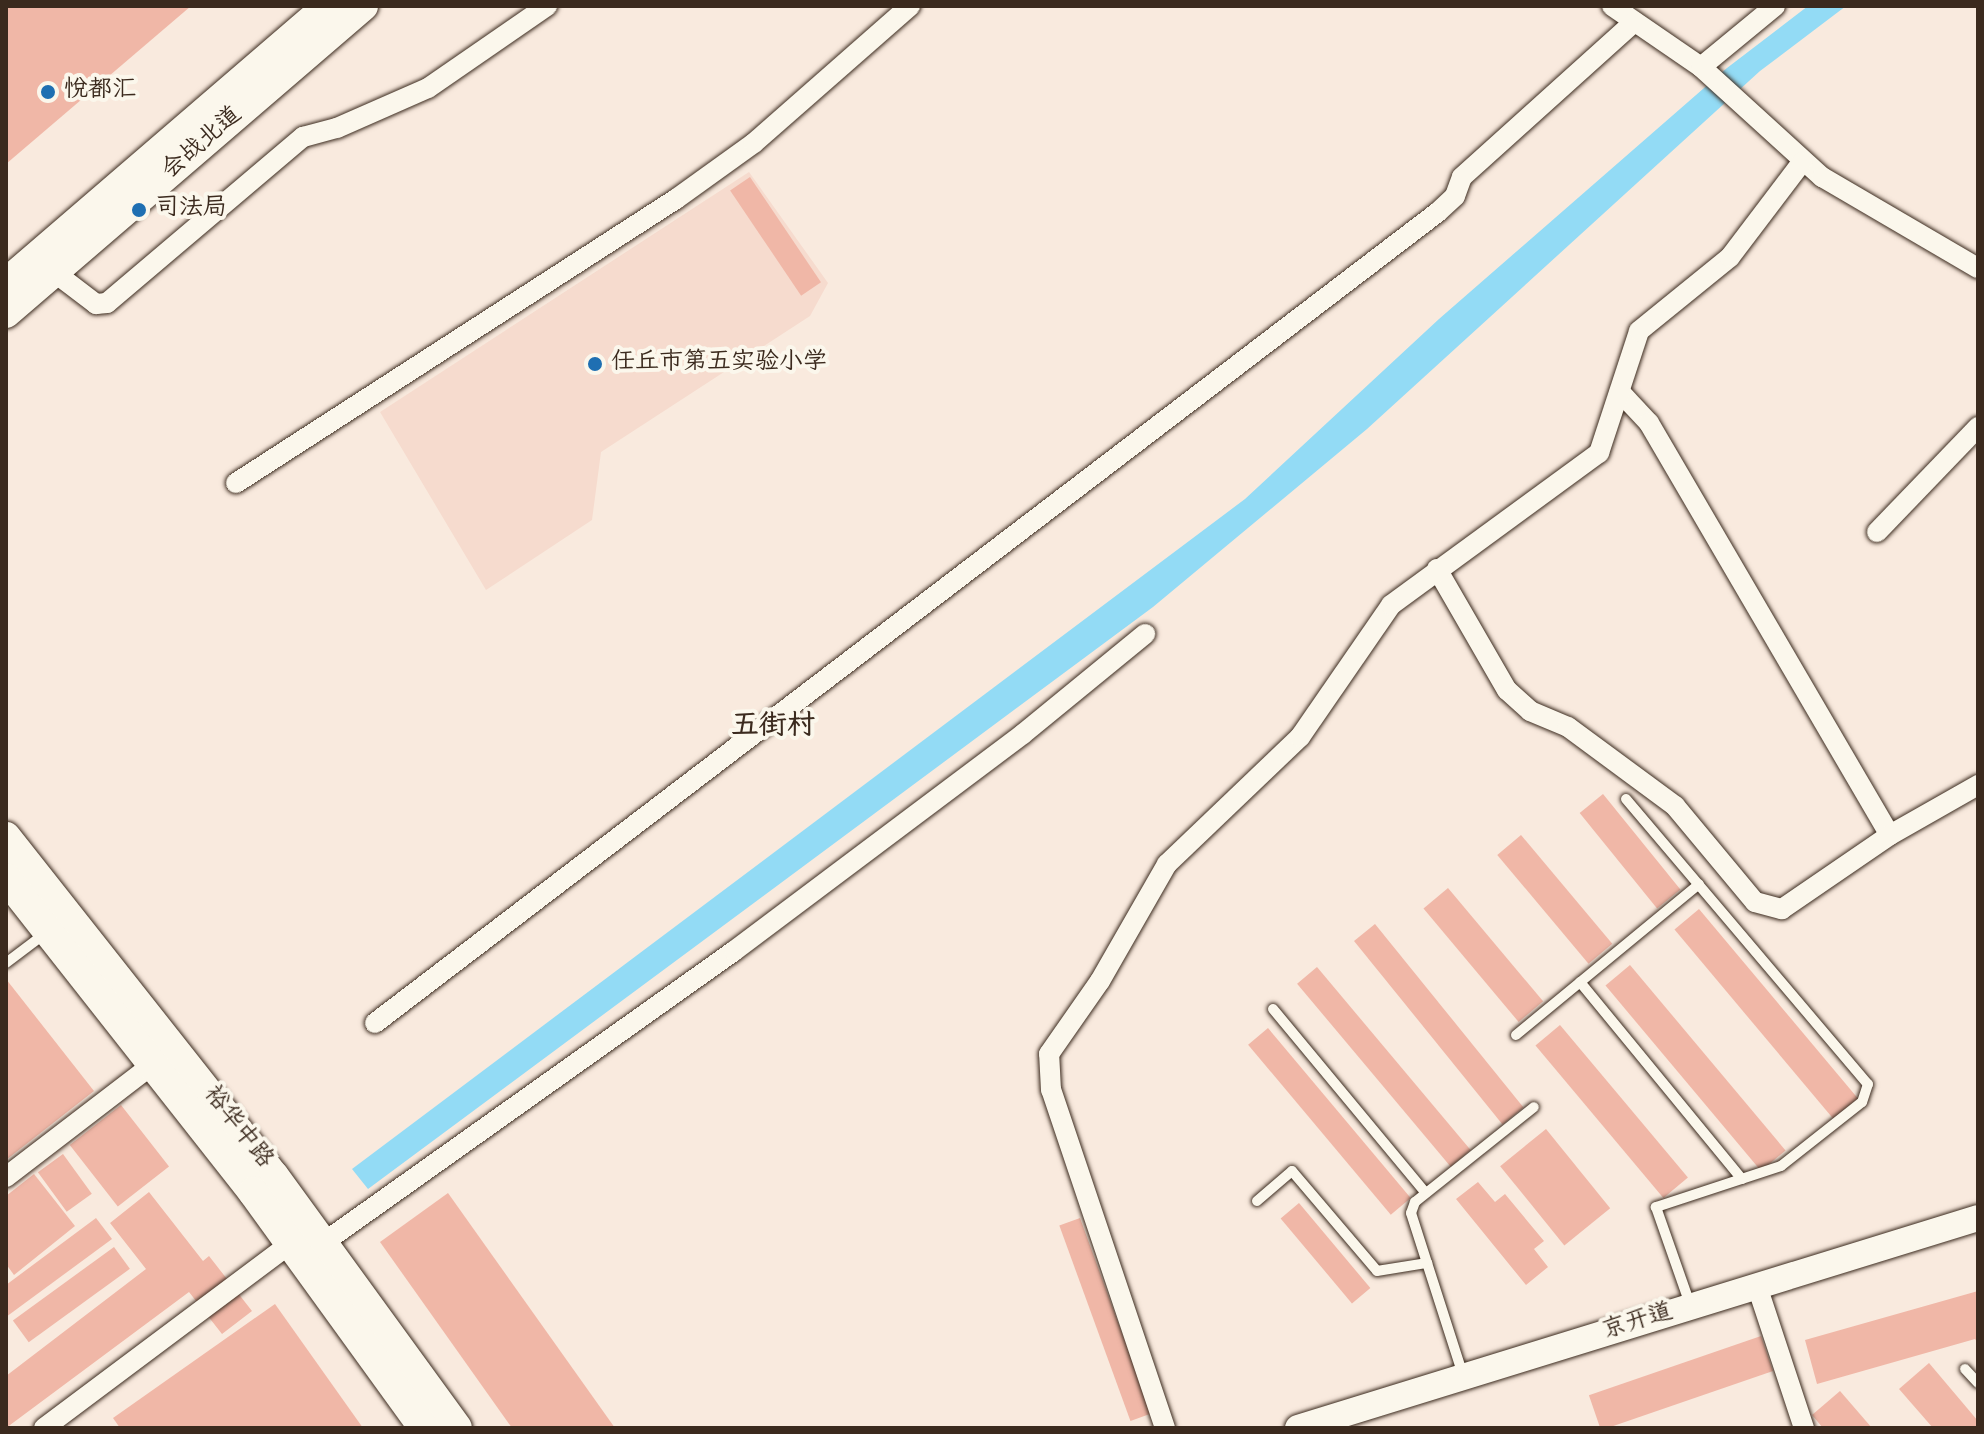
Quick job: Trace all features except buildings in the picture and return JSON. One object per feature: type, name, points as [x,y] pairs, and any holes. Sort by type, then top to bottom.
[{"type":"main road","name":"会战北道","points":[[6,283],[328,6]]},
{"type":"main road","name":"会战北道","points":[[6,313],[363,6]]},
{"type":"main road","name":"裕华中路","points":[[6,837],[323,1243],[457,1428]]},
{"type":"main road","name":"裕华中路","points":[[6,878],[290,1244],[424,1428]]},
{"type":"main road","name":"京开道","points":[[1298,1428],[1978,1218]]},
{"type":"street","points":[[54,272],[96,304],[107,303],[303,137],[428,88],[547,6]]},
{"type":"street","points":[[236,483],[676,199],[754,143],[910,6]]},
{"type":"street","points":[[1612,6],[1703,68],[1802,162],[1978,268]]},
{"type":"street","points":[[1703,68],[1775,6]]},
{"type":"street","points":[[375,1023],[1438,212],[1455,196],[1462,177],[1634,22]]},
{"type":"street","points":[[1165,1428],[1046,1063],[1167,864],[1300,737],[1382,616],[1437,569],[1599,453],[1639,331],[1730,257],[1802,162]]},
{"type":"street","points":[[1620,392],[1649,423],[1890,835]]},
{"type":"street","points":[[1877,532],[1978,427]]},
{"type":"street","points":[[1437,569],[1507,690],[1530,711],[1568,727],[1675,806],[1755,902],[1782,909],[1890,835],[1978,785]]},
{"type":"street","points":[[323,1243],[734,951],[1023,734],[1145,634]]},
{"type":"street","points":[[6,1177],[153,1064]]},
{"type":"street","points":[[44,1428],[290,1244]]},
{"type":"street","points":[[1757,1286],[1804,1428]]},
{"type":"lane","points":[[1626,799],[1868,1084],[1862,1102],[1795,1156],[1742,1179],[1656,1207],[1691,1307]]},
{"type":"lane","points":[[1516,1035],[1699,884]]},
{"type":"lane","points":[[6,963],[48,931]]},
{"type":"lane","points":[[1580,982],[1742,1179]]},
{"type":"lane","points":[[1273,1009],[1426,1193]]},
{"type":"lane","points":[[1464,1377],[1411,1213],[1426,1193],[1534,1107]]},
{"type":"lane","points":[[1257,1201],[1292,1171],[1377,1271],[1427,1263]]},
{"type":"lane","points":[[1965,1369],[1978,1383]]},
{"type":"shaded area","name":"任丘市第五实验小学","points":[[749,172],[828,283],[810,316],[601,452],[592,520],[486,590],[380,412]]},
{"type":"water","points":[[1808,6],[1846,6],[1760,71],[1367,429],[1153,607],[368,1189],[352,1169],[1245,499],[1439,319],[1727,68]]},
{"type":"place","name":"悦都汇","points":[[48,92]]},
{"type":"place","name":"司法局","points":[[139,210]]},
{"type":"place","name":"任丘市第五实验小学","points":[[595,364]]},
{"type":"district","name":"五街村","points":[[773,728]]}]
